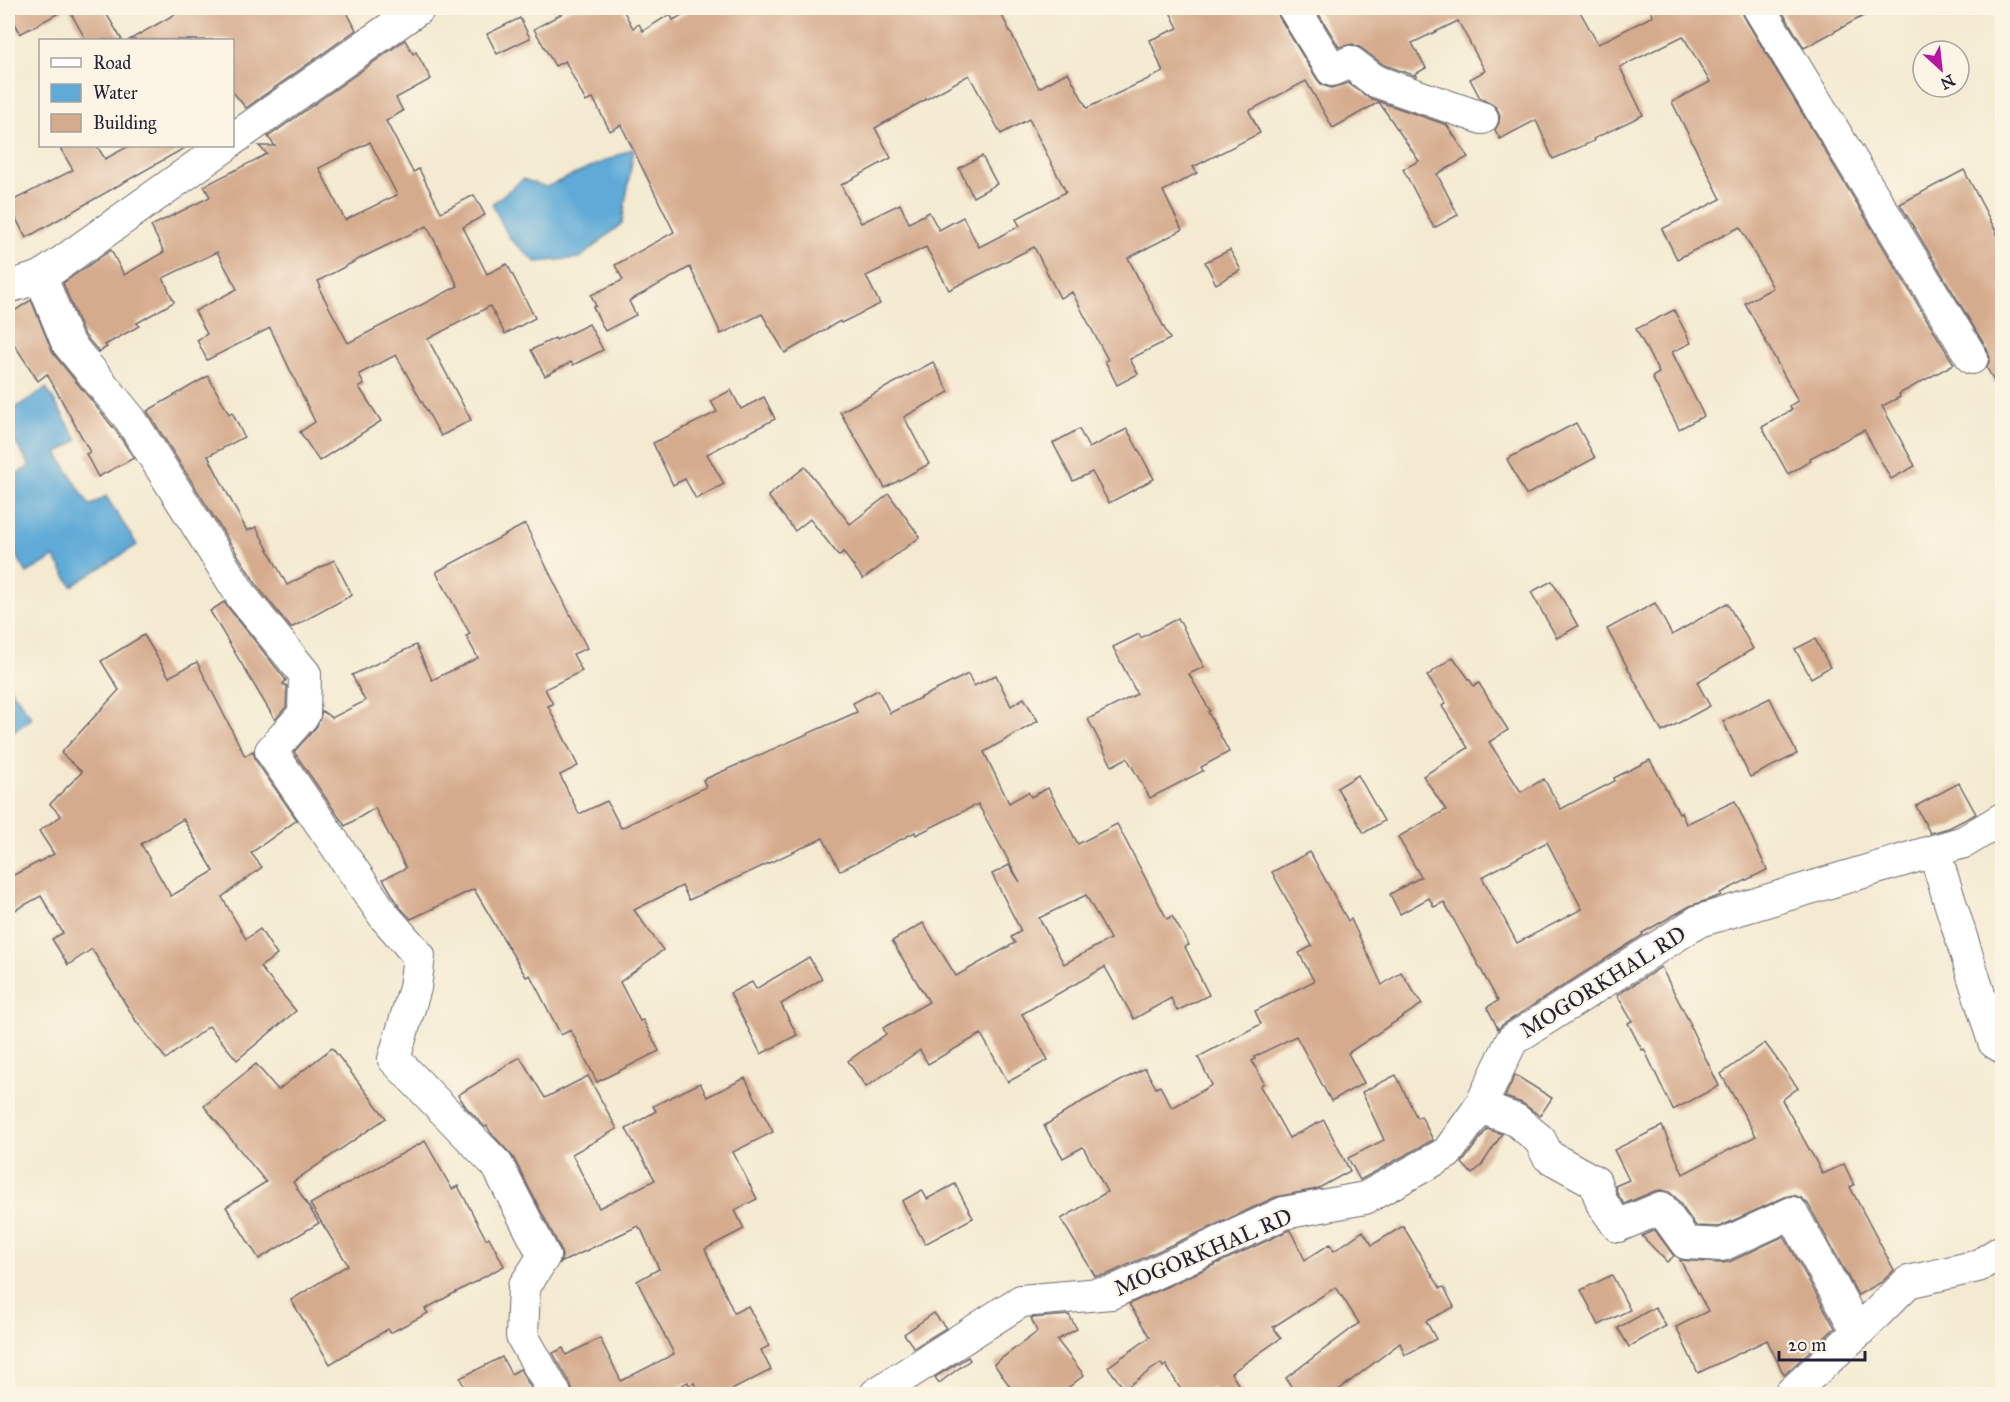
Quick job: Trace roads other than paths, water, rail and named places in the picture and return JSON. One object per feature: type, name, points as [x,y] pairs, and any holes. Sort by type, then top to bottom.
[{"type":"street","points":[[234,139],[419,8]]},
{"type":"street","points":[[1294,8],[1332,70],[1350,62],[1375,81],[1482,118]]},
{"type":"street","points":[[1760,8],[1972,358]]},
{"type":"street","points":[[8,287],[41,276],[224,147]]},
{"type":"street","points":[[41,276],[67,342],[131,420],[243,598],[305,674],[304,714],[271,751],[385,917],[418,956],[415,988],[394,1059],[497,1165],[544,1256],[524,1287],[522,1336],[555,1395]]},
{"type":"street","name":"MOGORKHAL RD","points":[[876,1395],[1021,1301],[1111,1293],[1284,1213],[1365,1198],[1447,1153],[1480,1107],[1512,1040],[1699,921],[1964,842],[2002,819]]},
{"type":"street","points":[[1934,851],[1994,1042],[2002,1047]]},
{"type":"street","points":[[1480,1107],[1516,1120],[1540,1140],[1548,1156],[1595,1182],[1602,1203],[1618,1226],[1661,1208],[1686,1243],[1722,1245],[1792,1213],[1858,1332]]},
{"type":"street","points":[[1790,1395],[1908,1282],[1978,1266],[2002,1251]]},
{"type":"water","points":[[634,148],[622,223],[580,258],[536,262],[510,239],[492,204],[523,179],[546,187]]},
{"type":"water","points":[[46,388],[78,440],[57,453],[90,506],[106,496],[137,545],[72,586],[54,557],[27,573],[8,541],[8,480],[30,466],[8,430],[8,403],[12,410]]},
{"type":"water","points":[[8,685],[32,718],[8,736]]}]
